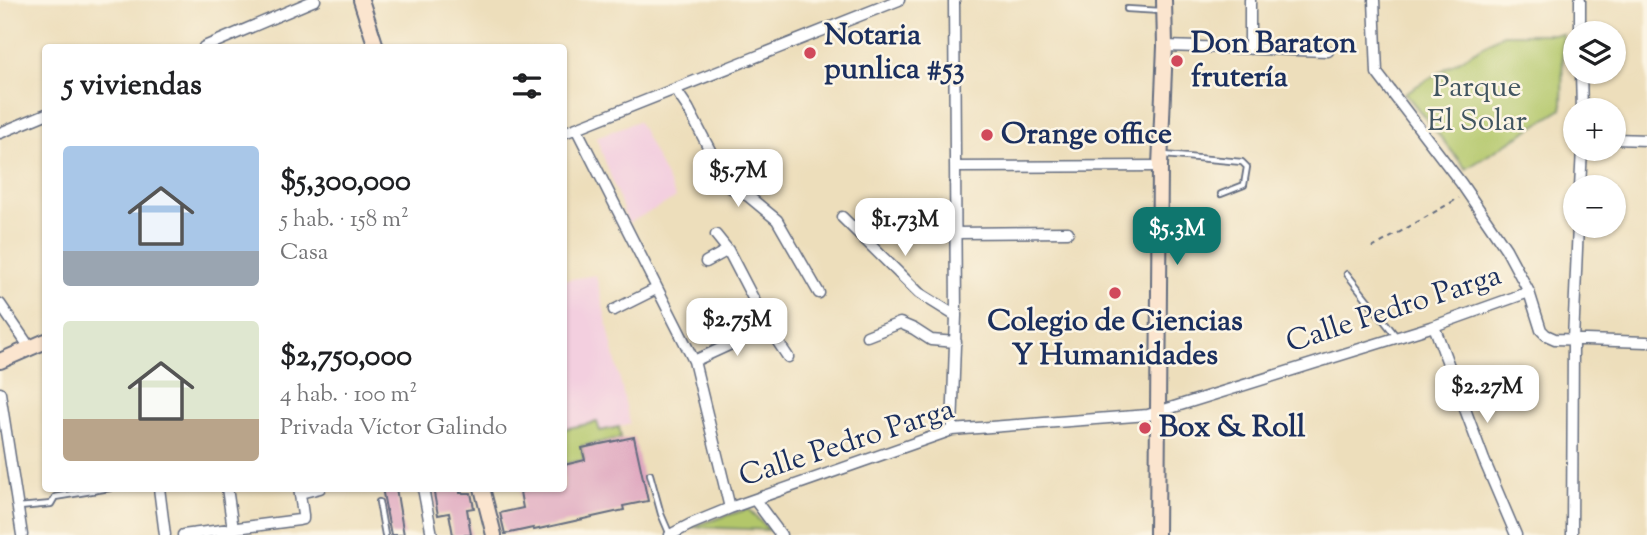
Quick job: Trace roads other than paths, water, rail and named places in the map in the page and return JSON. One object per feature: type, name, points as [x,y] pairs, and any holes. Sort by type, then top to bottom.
[{"type":"street","points":[[211,44],[315,0]]},
{"type":"street","points":[[361,0],[375,44]]},
{"type":"street","points":[[567,132],[899,0]]},
{"type":"street","points":[[952,430],[956,342],[954,0]]},
{"type":"street","points":[[1250,0],[1250,49]]},
{"type":"street","points":[[1374,0],[1377,73],[1468,193],[1506,249],[1528,292],[1541,330],[1555,339],[1647,342]]},
{"type":"street","points":[[1580,0],[1580,21]]},
{"type":"street","points":[[1157,535],[1164,6]]},
{"type":"street","points":[[1165,46],[1328,51]]},
{"type":"street","points":[[675,89],[688,108],[729,187],[748,196],[777,220],[819,293]]},
{"type":"street","points":[[0,133],[42,116]]},
{"type":"street","points":[[576,128],[694,361],[730,508]]},
{"type":"street","points":[[1626,139],[1647,140]]},
{"type":"street","points":[[956,167],[1160,160]]},
{"type":"street","points":[[842,217],[919,293],[956,316]]},
{"type":"street","points":[[956,233],[1068,232]]},
{"type":"street","points":[[716,235],[728,250],[768,327],[788,357]]},
{"type":"street","points":[[1572,535],[1573,340],[1577,238]]},
{"type":"street","points":[[706,262],[728,250]]},
{"type":"street","points":[[614,310],[656,289]]},
{"type":"street","name":"Calle Pedro Parga","points":[[670,535],[730,508],[952,430],[1148,415],[1434,326],[1528,292]]},
{"type":"street","points":[[0,304],[30,348]]},
{"type":"street","points":[[867,336],[901,323],[931,340],[956,342]]},
{"type":"street","points":[[1434,326],[1484,460],[1516,535]]},
{"type":"street","points":[[694,361],[768,327]]},
{"type":"street","points":[[0,361],[42,343]]},
{"type":"street","points":[[0,393],[22,535]]},
{"type":"street","points":[[160,492],[165,535]]},
{"type":"street","points":[[228,492],[233,529]]},
{"type":"street","points":[[183,535],[303,519],[299,492]]},
{"type":"street","points":[[424,492],[432,535]]},
{"type":"street","points":[[483,492],[494,535]]},
{"type":"street","points":[[755,500],[782,535]]},
{"type":"lane","points":[[1127,9],[1164,6]]},
{"type":"lane","points":[[1160,160],[1245,164],[1247,167],[1244,185],[1221,194]]},
{"type":"lane","points":[[1347,274],[1397,337]]},
{"type":"lane","points":[[650,474],[670,535]]},
{"type":"lane","points":[[18,507],[51,504],[55,497],[86,492]]},
{"type":"lane","points":[[379,502],[385,535]]},
{"type":"place","name":"Notaria punlica #53","points":[[810,53]]},
{"type":"place","name":"Don Baraton frutería","points":[[1177,61]]},
{"type":"place","name":"Orange office","points":[[987,135]]},
{"type":"place","name":"Colegio de Ciencias Y Humanidades","points":[[1115,293]]},
{"type":"place","name":"Box & Roll","points":[[1145,428]]},
{"type":"park label","name":"Parque El Solar","points":[[1477,105]]}]
